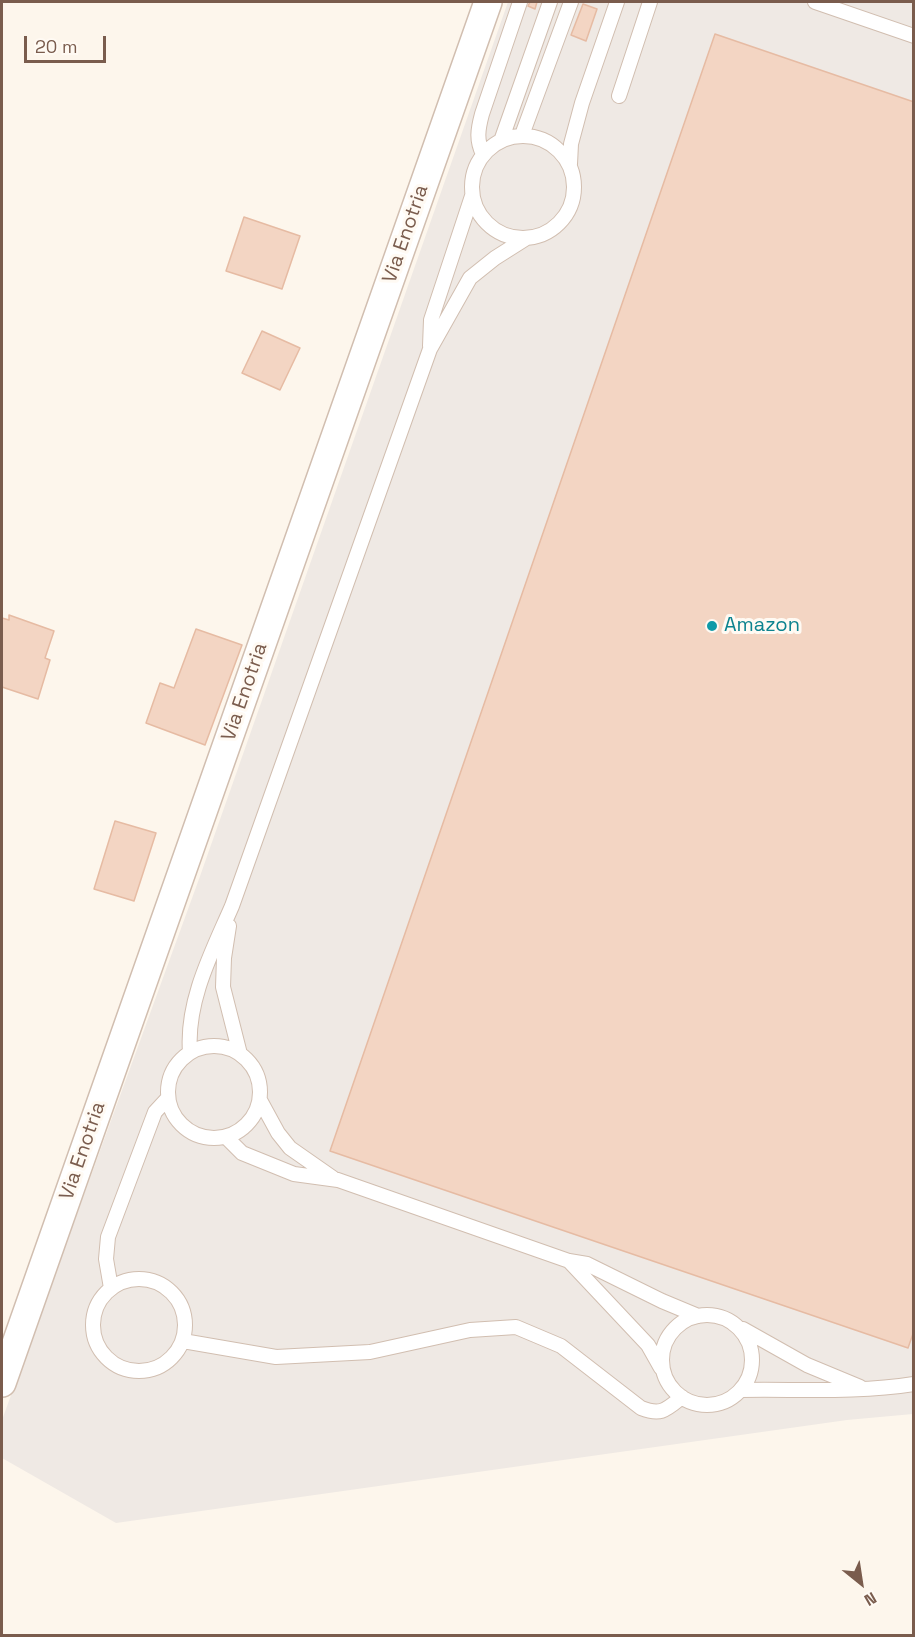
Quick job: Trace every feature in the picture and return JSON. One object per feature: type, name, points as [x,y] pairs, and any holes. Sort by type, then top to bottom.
[{"type":"street","name":"Via Enotria","points":[[2,1383],[488,2]]},
{"type":"lane","points":[[483,154],[478,144],[477,131],[520,2]]},
{"type":"lane","points":[[501,141],[550,2]]},
{"type":"lane","points":[[522,135],[572,2]]},
{"type":"lane","points":[[472,196],[485,222],[510,237],[539,236],[552,230],[567,213],[574,192],[574,178],[570,164],[571,144],[582,103],[617,2]]},
{"type":"lane","points":[[619,96],[650,2]]},
{"type":"lane","points":[[815,2],[914,36]]},
{"type":"lane","points":[[430,349],[431,320],[472,196],[472,181],[476,167],[483,154],[501,141],[522,135],[536,137],[550,143],[570,164]]},
{"type":"lane","points":[[190,1053],[189,1036],[193,1005],[209,959],[232,906],[430,349],[470,278],[525,238]]},
{"type":"lane","points":[[232,906],[224,958],[223,987],[240,1054]]},
{"type":"lane","points":[[216,1046],[228,1048],[240,1054],[257,1074],[260,1100],[256,1113],[238,1132],[226,1137],[213,1139],[188,1131],[178,1122],[171,1110],[168,1085],[172,1072],[190,1053],[202,1048],[216,1046]]},
{"type":"lane","points":[[111,1288],[106,1259],[108,1237],[155,1112],[168,1098]]},
{"type":"lane","points":[[260,1100],[278,1133],[290,1148],[338,1180]]},
{"type":"lane","points":[[226,1137],[242,1153],[294,1174],[338,1180],[569,1261],[587,1264],[698,1316]]},
{"type":"lane","points":[[569,1261],[648,1346],[668,1383],[689,1402],[703,1406],[717,1405],[730,1399],[741,1390],[749,1378],[753,1365],[752,1350],[747,1337],[738,1326]]},
{"type":"lane","points":[[136,1279],[162,1284],[172,1292],[185,1315],[186,1328],[177,1353],[167,1362],[143,1371],[117,1366],[106,1358],[98,1347],[93,1322],[95,1309],[111,1288],[123,1281],[136,1279]]},
{"type":"lane","points":[[663,1370],[662,1356],[665,1342],[673,1330],[684,1321],[698,1316],[712,1315],[726,1318],[807,1365],[862,1388]]},
{"type":"lane","points":[[183,1341],[276,1357],[370,1353],[470,1330],[516,1327],[561,1346],[641,1408],[651,1413],[660,1412],[682,1397]]},
{"type":"lane","points":[[741,1390],[832,1391],[881,1389],[914,1384]]},
{"type":"shaded area","points":[[508,2],[913,2],[913,1414],[847,1420],[116,1523],[2,1458],[2,1420],[199,879]]},
{"type":"building","points":[[530,2],[537,2],[535,9],[528,6]]},
{"type":"building","points":[[583,4],[597,9],[586,41],[571,35]]},
{"type":"building","name":"Amazon","points":[[715,34],[914,102],[914,1331],[908,1348],[330,1151]]},
{"type":"building","points":[[244,217],[300,236],[282,289],[226,271]]},
{"type":"building","points":[[262,331],[300,348],[280,390],[242,373]]},
{"type":"building","points":[[9,615],[54,631],[45,658],[50,660],[38,699],[2,687],[2,618],[9,620]]},
{"type":"building","points":[[196,629],[242,645],[205,745],[146,723],[160,683],[174,688]]},
{"type":"building","points":[[115,821],[156,833],[134,901],[94,889]]},
{"type":"place","name":"Amazon","points":[[712,626]]}]
